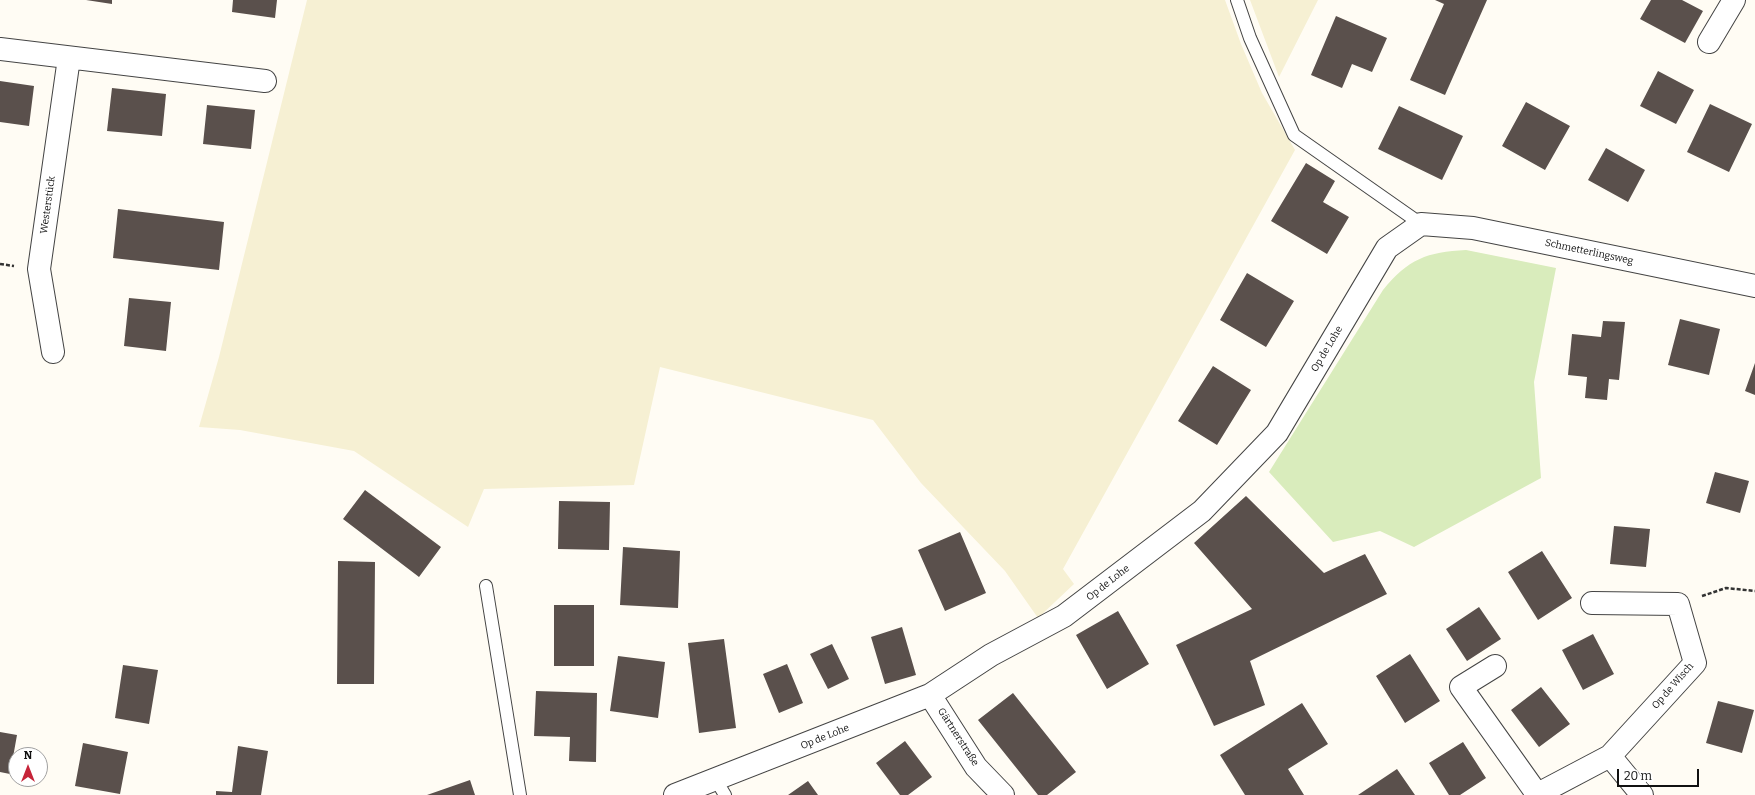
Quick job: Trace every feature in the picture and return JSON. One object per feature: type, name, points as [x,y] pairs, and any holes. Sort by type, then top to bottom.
[{"type":"street","points":[[1709,42],[1734,0]]},
{"type":"street","points":[[0,49],[265,81]]},
{"type":"street","name":"Westerstück","points":[[53,352],[39,269],[69,58]]},
{"type":"street","name":"Schmetterlingsweg","points":[[1421,224],[1473,228],[1755,286]]},
{"type":"street","name":"Op de Lohe","points":[[675,795],[720,788],[930,695],[991,655],[1064,616],[1202,511],[1277,433],[1387,248],[1421,224]]},
{"type":"street","points":[[1592,603],[1678,604]]},
{"type":"street","name":"Op de Wisch","points":[[1495,666],[1461,687],[1536,795],[1610,756],[1695,663],[1678,604]]},
{"type":"street","name":"Gärtnerstraße","points":[[930,695],[976,766],[1003,795]]},
{"type":"street","points":[[1610,756],[1642,795]]},
{"type":"lane","points":[[1237,0],[1250,38],[1294,135],[1421,224]]},
{"type":"lane","points":[[486,586],[520,795]]},
{"type":"path","points":[[1678,604],[1726,588],[1755,591]]},
{"type":"shaded area","points":[[307,0],[1225,0],[1241,44],[1262,93],[1295,150],[1063,569],[1074,584],[1038,618],[1005,571],[921,483],[873,420],[660,367],[634,485],[484,489],[468,527],[354,451],[240,430],[199,427],[219,357]]},
{"type":"shaded area","points":[[1250,0],[1318,0],[1279,77]]},
{"type":"green space","points":[[1466,250],[1556,268],[1534,382],[1541,478],[1414,547],[1380,531],[1333,542],[1269,472],[1383,290],[1392,279],[1410,264],[1429,255]]},
{"type":"building","points":[[86,0],[112,0],[112,4]]},
{"type":"building","points":[[233,0],[277,0],[275,18],[232,12]]},
{"type":"building","points":[[1435,0],[1487,0],[1445,95],[1410,80],[1444,4]]},
{"type":"building","points":[[1651,0],[1682,0],[1703,11],[1685,43],[1640,19]]},
{"type":"building","points":[[1336,16],[1387,38],[1372,72],[1352,64],[1342,88],[1311,75]]},
{"type":"building","points":[[1658,71],[1694,90],[1676,124],[1640,106]]},
{"type":"building","points":[[0,81],[34,86],[29,126],[0,122]]},
{"type":"building","points":[[112,88],[166,94],[162,136],[107,131]]},
{"type":"building","points":[[1526,102],[1570,126],[1545,170],[1502,146]]},
{"type":"building","points":[[1710,104],[1752,124],[1729,172],[1687,152]]},
{"type":"building","points":[[207,105],[255,110],[251,149],[203,144]]},
{"type":"building","points":[[1399,106],[1463,136],[1442,180],[1378,149]]},
{"type":"building","points":[[1606,148],[1645,170],[1628,202],[1588,180]]},
{"type":"building","points":[[1306,163],[1335,181],[1323,202],[1349,217],[1327,254],[1271,221]]},
{"type":"building","points":[[118,209],[224,222],[219,270],[113,258]]},
{"type":"building","points":[[1247,273],[1294,301],[1266,347],[1220,320]]},
{"type":"building","points":[[129,298],[171,302],[166,351],[124,346]]},
{"type":"building","points":[[1680,319],[1720,329],[1709,375],[1668,365]]},
{"type":"building","points":[[1603,321],[1625,322],[1619,380],[1609,379],[1607,400],[1585,398],[1587,377],[1568,375],[1572,334],[1601,337]]},
{"type":"building","points":[[1755,363],[1755,395],[1745,391]]},
{"type":"building","points":[[1213,366],[1251,390],[1217,445],[1178,421]]},
{"type":"building","points":[[1715,472],[1749,481],[1740,513],[1706,503]]},
{"type":"building","points":[[365,490],[441,547],[419,577],[343,519]]},
{"type":"building","points":[[1246,496],[1324,573],[1365,554],[1387,594],[1250,661],[1265,705],[1214,726],[1176,645],[1252,609],[1194,543]]},
{"type":"building","points":[[559,501],[610,502],[609,550],[558,549]]},
{"type":"building","points":[[1614,526],[1650,529],[1646,567],[1610,564]]},
{"type":"building","points":[[960,532],[986,593],[945,611],[918,550]]},
{"type":"building","points":[[623,547],[680,551],[678,608],[620,605]]},
{"type":"building","points":[[1542,551],[1572,598],[1538,620],[1508,572]]},
{"type":"building","points":[[338,561],[375,562],[374,684],[337,684]]},
{"type":"building","points":[[554,605],[594,605],[594,666],[554,666]]},
{"type":"building","points":[[1479,607],[1501,639],[1467,661],[1446,629]]},
{"type":"building","points":[[1118,611],[1149,664],[1107,689],[1076,635]]},
{"type":"building","points":[[902,627],[916,675],[885,684],[871,637]]},
{"type":"building","points":[[1593,634],[1614,674],[1583,690],[1562,650]]},
{"type":"building","points":[[724,639],[736,728],[699,733],[688,643]]},
{"type":"building","points":[[832,644],[849,679],[828,689],[810,654]]},
{"type":"building","points":[[1410,654],[1440,701],[1405,723],[1376,676]]},
{"type":"building","points":[[618,656],[665,662],[658,718],[610,711]]},
{"type":"building","points":[[787,664],[803,703],[779,713],[763,674]]},
{"type":"building","points":[[123,665],[158,670],[149,724],[115,718]]},
{"type":"building","points":[[1541,687],[1570,724],[1539,747],[1511,710]]},
{"type":"building","points":[[536,691],[597,693],[596,762],[569,761],[570,737],[534,736]]},
{"type":"building","points":[[1013,693],[1076,772],[1047,795],[1038,795],[978,720]]},
{"type":"building","points":[[1718,701],[1754,710],[1742,753],[1706,743]]},
{"type":"building","points":[[1302,703],[1328,744],[1288,769],[1304,795],[1245,795],[1220,755]]},
{"type":"building","points":[[0,732],[17,735],[15,747],[8,747],[8,774],[0,772]]},
{"type":"building","points":[[905,741],[932,777],[908,795],[900,795],[876,763]]},
{"type":"building","points":[[1463,742],[1486,778],[1460,795],[1449,795],[1429,763]]},
{"type":"building","points":[[83,743],[128,752],[120,794],[75,786]]},
{"type":"building","points":[[238,746],[268,751],[261,795],[216,795],[216,791],[232,792]]},
{"type":"building","points":[[1397,769],[1415,795],[1358,795]]},
{"type":"building","points":[[470,780],[475,795],[427,795]]},
{"type":"building","points":[[808,781],[818,795],[788,795]]}]
